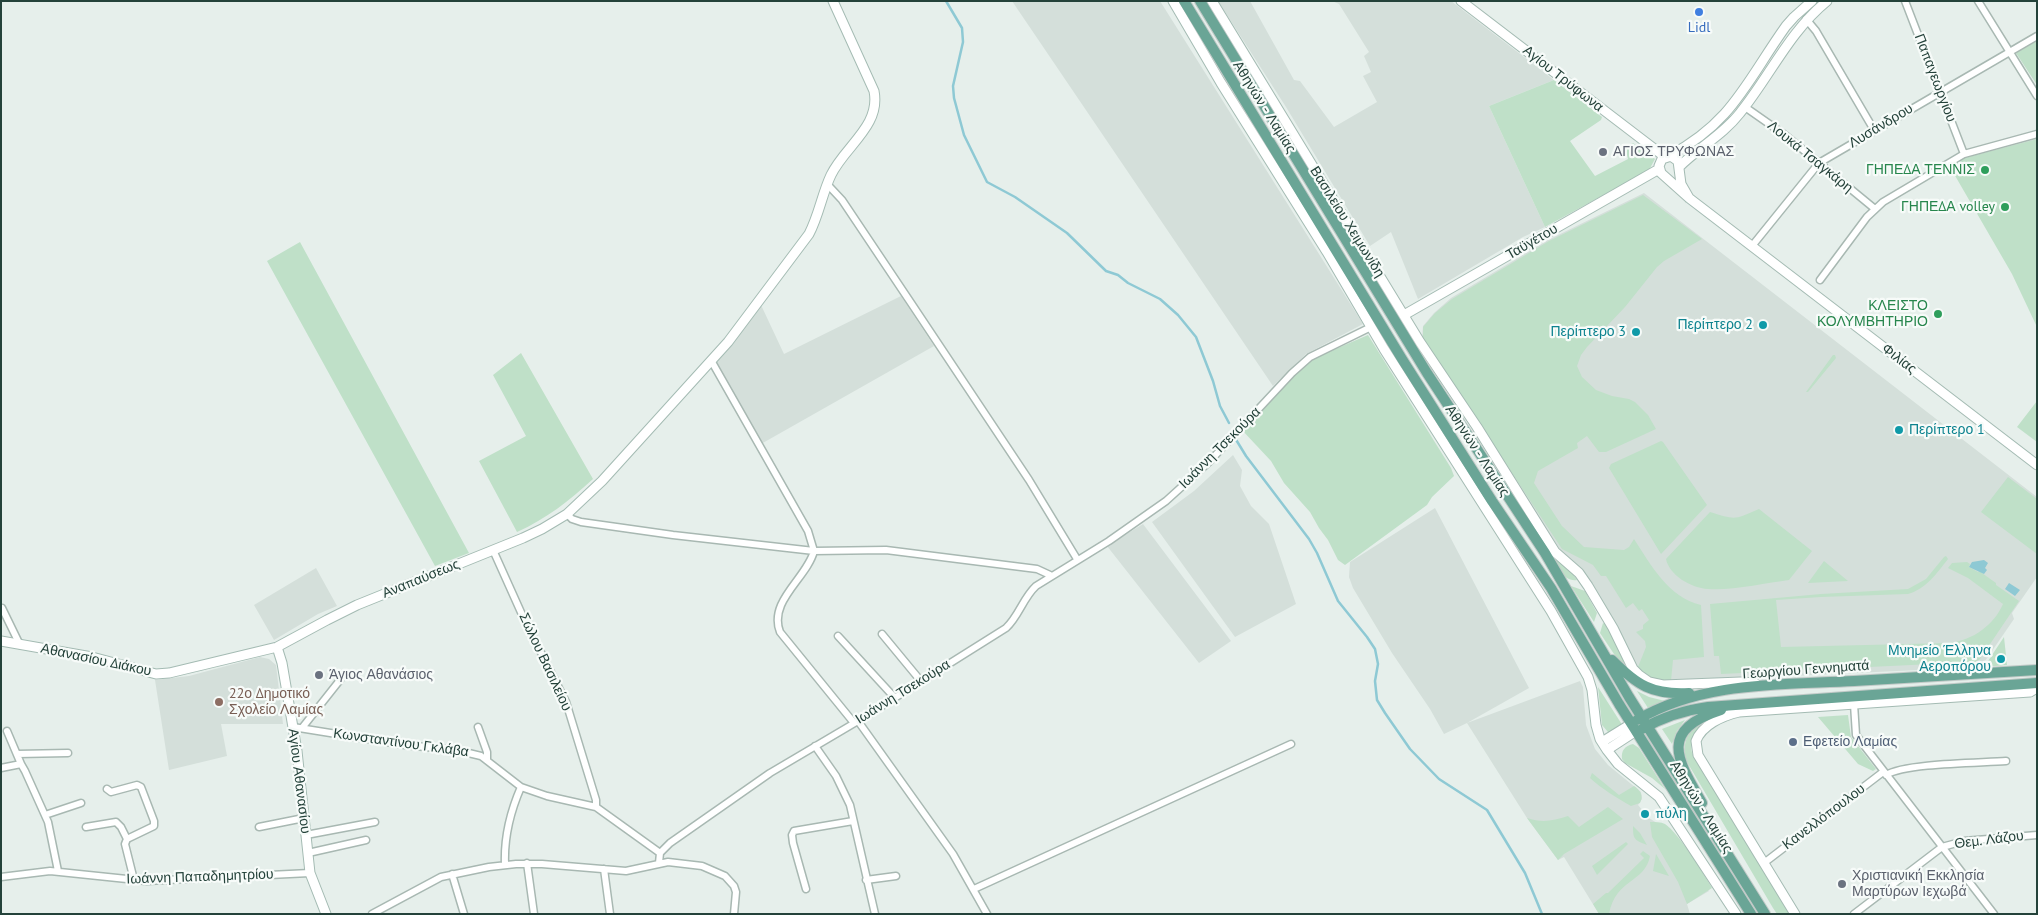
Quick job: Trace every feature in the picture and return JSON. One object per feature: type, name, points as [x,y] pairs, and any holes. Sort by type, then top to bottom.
[{"type":"main road","name":"Αθηνών - Λαμίας","points":[[1184,1],[1402,359],[1492,501],[1551,588],[1634,728],[1751,914]]},
{"type":"main road","name":"Αθηνών - Λαμίας","points":[[1200,1],[1427,373],[1545,553],[1727,856],[1765,914]]},
{"type":"main road","points":[[1602,650],[1641,686],[1666,694],[1710,692]]},
{"type":"main road","name":"Γεωργίου Γεννηματά","points":[[1645,721],[1675,702],[1710,692],[1775,685],[2037,670]]},
{"type":"main road","points":[[1634,728],[1645,721],[1690,710],[2037,683]]},
{"type":"main road","points":[[1727,856],[1722,835],[1682,766],[1679,744],[1681,735],[1690,724],[1709,714],[1739,705]]},
{"type":"main road","points":[[1741,876],[1772,914]]},
{"type":"street","name":"Αναπαύσεως","points":[[277,647],[357,605],[494,550],[542,529],[567,514],[602,481],[712,362],[741,327],[809,234],[837,164],[869,123],[874,113],[876,102],[874,90],[833,1]]},
{"type":"street","points":[[1173,1],[1221,83],[1327,252],[1371,327],[1459,469],[1535,585],[1574,651],[1590,682],[1596,725],[1604,746],[1618,764],[1659,797],[1736,914]]},
{"type":"street","name":"Βασιλείου Χειμωνίδη","points":[[1212,1],[1430,358],[1477,427],[1555,552],[1579,573],[1588,586],[1613,628],[1633,669],[1639,676],[1650,682],[1663,685],[1741,682],[1775,685]]},
{"type":"street","name":"Αγίου Τρύφωνα","points":[[1462,1],[1667,157]]},
{"type":"street","points":[[1812,1],[1786,26],[1738,100],[1726,114],[1695,141],[1660,161],[1659,169],[1666,176],[1673,176],[1720,135],[1745,107],[1798,29],[1827,1]]},
{"type":"street","name":"Παπαγεωργίου","points":[[1905,1],[1964,154]]},
{"type":"street","points":[[1978,1],[2037,96]]},
{"type":"street","points":[[1806,20],[1816,31],[1874,130]]},
{"type":"street","name":"Λυσάνδρου","points":[[1752,246],[1819,163],[2037,36]]},
{"type":"street","name":"Λουκά Τσαγκάρη","points":[[1745,107],[1785,135],[1875,209]]},
{"type":"street","points":[[1820,280],[1875,209],[1964,154],[2037,134]]},
{"type":"street","points":[[1667,157],[1676,159],[1679,169]]},
{"type":"street","name":"Ταϋγέτου","points":[[1404,314],[1659,169]]},
{"type":"street","name":"Φιλίας","points":[[1679,169],[1681,184],[1689,198]]},
{"type":"street","name":"Φιλίας","points":[[1666,176],[1689,198],[2037,466]]},
{"type":"street","points":[[828,185],[842,200],[1029,480],[1077,559]]},
{"type":"street","name":"Ιωάννη Τσεκούρα","points":[[660,853],[676,838],[737,795],[1006,628],[1016,616],[1028,594],[1050,575],[1109,541],[1166,502],[1209,462],[1292,373],[1310,357],[1371,327]]},
{"type":"street","points":[[712,362],[808,531],[814,551],[782,604],[778,625],[780,632],[856,722],[940,834],[987,914]]},
{"type":"street","points":[[567,514],[572,519],[581,522],[673,535],[814,551],[871,549],[910,552],[1036,569],[1050,575]]},
{"type":"street","name":"Σώλου Βασιλείου","points":[[494,550],[524,619],[566,702],[596,800],[596,806]]},
{"type":"street","points":[[2,608],[20,645]]},
{"type":"street","points":[[882,634],[920,680]]},
{"type":"street","points":[[838,636],[894,698]]},
{"type":"street","name":"Αθανασίου Διάκου","points":[[1,641],[92,657],[160,674],[277,647]]},
{"type":"street","name":"Αγίου Αθανασίου","points":[[277,647],[297,728],[310,873],[326,914]]},
{"type":"street","points":[[297,728],[340,680]]},
{"type":"street","points":[[1795,914],[1698,755],[1696,747],[1698,736],[1714,722],[1739,712],[2030,692],[2037,688]]},
{"type":"street","points":[[1854,704],[1855,733],[1994,914]]},
{"type":"street","points":[[478,727],[487,752],[486,759]]},
{"type":"street","name":"Κωνσταντίνου Γκλάβα","points":[[297,728],[405,745],[456,750],[486,759],[521,786],[547,796],[596,806],[660,853]]},
{"type":"street","points":[[1604,746],[1634,728]]},
{"type":"street","points":[[7,732],[45,815],[58,870]]},
{"type":"street","points":[[974,889],[1291,744]]},
{"type":"street","points":[[815,746],[846,795],[875,914]]},
{"type":"street","points":[[17,754],[68,753]]},
{"type":"street","name":"Κανελλόπουλου","points":[[1764,863],[1885,773],[1913,767],[2006,761]]},
{"type":"street","points":[[1,768],[21,764]]},
{"type":"street","points":[[107,789],[111,792],[116,792],[137,785],[141,787],[154,826],[127,839]]},
{"type":"street","points":[[505,864],[504,852],[521,786]]},
{"type":"street","points":[[45,815],[80,803]]},
{"type":"street","points":[[259,827],[304,818]]},
{"type":"street","points":[[806,889],[793,843],[792,835],[794,831],[853,821]]},
{"type":"street","points":[[86,827],[116,822],[122,827],[127,839],[125,844],[134,880]]},
{"type":"street","points":[[306,835],[374,822]]},
{"type":"street","name":"Θεμ. Λάζου","points":[[1942,847],[1964,841],[2037,834]]},
{"type":"street","points":[[308,853],[366,840]]},
{"type":"street","points":[[1854,914],[1942,847]]},
{"type":"street","points":[[659,863],[660,853]]},
{"type":"street","points":[[527,863],[534,914]]},
{"type":"street","points":[[372,914],[428,883],[452,874],[505,864],[527,863],[626,871],[659,863],[681,863],[702,866],[726,876],[736,892],[734,914]]},
{"type":"street","points":[[604,869],[610,914]]},
{"type":"street","name":"Ιωάννη Παπαδημητρίου","points":[[1,877],[58,870],[134,880],[310,873]]},
{"type":"street","points":[[452,874],[464,914]]},
{"type":"street","points":[[866,880],[896,876]]},
{"type":"shaded area","points":[[1012,1],[1160,1],[1363,324],[1306,354],[1273,386]]},
{"type":"shaded area","points":[[1218,1],[1250,1],[1294,80],[1300,81],[1334,127],[1377,102],[1363,76],[1371,72],[1364,56],[1369,52],[1339,4],[1332,1],[1451,1],[1554,80],[1489,106],[1545,227],[1523,237],[1418,299],[1391,232],[1370,246],[1286,107]]},
{"type":"shaded area","points":[[1644,193],[2037,497],[2037,577],[2012,613],[2014,619],[1981,667],[1666,682],[1642,674],[1587,576],[1561,551],[1422,338],[1423,326],[1451,298],[1548,240]]},
{"type":"shaded area","points":[[901,296],[934,346],[761,444],[716,363],[761,305],[784,354]]},
{"type":"shaded area","points":[[1233,455],[1242,470],[1240,486],[1251,506],[1269,524],[1296,604],[1235,637],[1152,522],[1194,491]]},
{"type":"shaded area","points":[[1435,508],[1529,688],[1444,734],[1430,709],[1392,653],[1353,588],[1349,577],[1350,562]]},
{"type":"shaded area","points":[[1143,524],[1231,641],[1199,663],[1107,546]]},
{"type":"shaded area","points":[[316,568],[337,606],[318,614],[274,640],[254,605]]},
{"type":"shaded area","name":"22ο Δημοτικό Σχολείο Λαμίας","points":[[260,657],[269,659],[276,665],[283,724],[221,724],[227,756],[169,770],[155,680],[189,676]]},
{"type":"shaded area","points":[[1580,681],[1583,687],[1586,725],[1595,749],[1608,765],[1641,792],[1642,799],[1638,805],[1649,818],[1660,825],[1709,891],[1687,904],[1690,914],[1599,914],[1564,857],[1558,860],[1527,818],[1467,723]]},
{"type":"green space","points":[[2037,41],[2037,85],[2016,53]]},
{"type":"green space","points":[[1554,80],[1602,117],[1601,120],[1570,141],[1595,176],[1628,159],[1625,147],[1633,143],[1655,159],[1649,170],[1545,227],[1489,106]]},
{"type":"green space","points":[[2037,139],[2037,327],[2012,274],[1950,167],[1964,158]]},
{"type":"green space","points":[[1643,195],[1702,239],[1657,267],[1625,307],[1587,347],[1581,355],[1577,366],[1582,377],[1596,390],[1635,402],[1648,415],[1656,429],[1606,452],[1599,452],[1587,436],[1577,443],[1578,448],[1538,471],[1534,483],[1562,526],[1584,547],[1624,550],[1629,547],[1634,539],[1661,579],[1679,595],[1701,605],[1704,657],[1673,660],[1671,681],[1648,676],[1638,667],[1646,647],[1645,641],[1636,632],[1643,629],[1643,625],[1649,620],[1642,609],[1639,611],[1633,603],[1626,608],[1606,576],[1601,576],[1593,565],[1562,549],[1423,338],[1423,327],[1435,313],[1452,299],[1549,241]]},
{"type":"green space","points":[[300,242],[469,553],[435,566],[267,261]]},
{"type":"green space","points":[[1368,335],[1451,468],[1454,476],[1432,497],[1427,505],[1345,565],[1338,560],[1310,512],[1284,483],[1271,461],[1241,429],[1277,390],[1310,360]]},
{"type":"green space","points":[[521,353],[593,479],[557,509],[517,532],[479,461],[526,436],[493,375]]},
{"type":"green space","points":[[1833,355],[1836,358],[1806,392]]},
{"type":"green space","points":[[2037,401],[2037,442],[2017,427]]},
{"type":"green space","points":[[1661,441],[1707,505],[1661,554],[1609,468],[1611,464]]},
{"type":"green space","points":[[2008,477],[2037,499],[2037,554],[1981,512]]},
{"type":"green space","points":[[1759,509],[1812,551],[1789,580],[1737,588],[1708,589],[1682,580],[1671,570],[1666,559],[1710,512],[1735,518]]},
{"type":"green space","points":[[1551,555],[1568,566],[1577,580],[1564,576]]},
{"type":"green space","points":[[1946,556],[1948,559],[1931,580],[1908,594],[1776,600],[1781,647],[1950,643],[1967,639],[1988,625],[2003,604],[1968,578],[1948,568],[1952,563],[1967,562],[1970,564],[1969,567],[1979,571],[2019,601],[1980,659],[1975,662],[1721,674],[1719,656],[1714,656],[1710,604],[1821,594],[1908,589],[1926,579]]},
{"type":"green space","points":[[1824,561],[1848,581],[1808,583]]},
{"type":"green space","points":[[1571,586],[1585,591],[1597,613],[1594,622]]},
{"type":"green space","points":[[1603,623],[1620,648],[1626,672],[1600,633]]},
{"type":"green space","points":[[2004,637],[2007,665],[1984,667]]},
{"type":"green space","points":[[1598,687],[1621,723],[1612,732],[1608,732],[1602,725]]},
{"type":"green space","points":[[1637,691],[1649,697],[1665,701],[1648,708]]},
{"type":"green space","points":[[1848,715],[1851,737],[1876,769],[1873,771],[1858,764],[1818,717]]},
{"type":"green space","points":[[1685,720],[1677,731],[1672,744],[1662,729]]},
{"type":"green space","points":[[1706,722],[1692,741],[1693,755],[1790,914],[1777,914],[1687,762],[1685,743],[1687,738],[1694,728]]},
{"type":"green space","points":[[1633,744],[1639,748],[1665,789],[1652,778],[1625,763],[1622,759],[1624,749]]},
{"type":"green space","points":[[1592,773],[1619,795],[1634,786],[1641,793],[1640,803],[1631,806],[1615,797],[1590,778]]},
{"type":"green space","points":[[1608,807],[1623,819],[1564,854],[1558,860],[1527,818],[1548,821],[1568,816],[1579,827]]},
{"type":"green space","points":[[1650,822],[1663,823],[1677,835],[1712,888],[1687,904],[1678,882],[1652,837]]},
{"type":"green space","points":[[1633,826],[1640,833],[1647,845],[1635,839]]},
{"type":"green space","points":[[1626,842],[1628,844],[1597,875],[1592,866]]},
{"type":"green space","points":[[1643,851],[1650,856],[1647,865],[1618,894],[1609,914],[1599,914],[1593,904],[1608,893],[1644,858],[1640,854]]},
{"type":"green space","points":[[1656,854],[1669,876],[1653,871]]},
{"type":"green space","points":[[1733,871],[1761,914],[1755,914],[1729,874]]},
{"type":"water","points":[[1984,560],[1988,563],[1984,574],[1969,567],[1972,562]]},
{"type":"water","points":[[2009,583],[2020,590],[2015,596],[2005,589]]},
{"type":"waterway","points":[[946,1],[962,28],[963,42],[953,86],[954,98],[964,135],[987,182],[1015,197],[1067,233],[1106,271],[1118,275],[1128,283],[1160,299],[1178,315],[1196,337],[1213,381],[1220,406],[1229,423]]},
{"type":"waterway","points":[[1235,438],[1246,456],[1309,539],[1338,601],[1375,649],[1378,664],[1375,681],[1377,700],[1385,713],[1410,749],[1439,779],[1487,810],[1525,873],[1542,914]]},
{"type":"place","name":"Lidl","points":[[1699,12]]},
{"type":"place","name":"ΑΓΙΟΣ ΤΡΥΦΩΝΑΣ","points":[[1603,152]]},
{"type":"place","name":"ΓΗΠΕΔΑ ΤΕΝΝΙΣ","points":[[1985,170]]},
{"type":"place","name":"ΓΗΠΕΔΑ volley","points":[[2005,207]]},
{"type":"place","name":"ΚΛΕΙΣΤΟ ΚΟΛΥΜΒΗΤΗΡΙΟ","points":[[1938,314]]},
{"type":"place","name":"Περίπτερο 2","points":[[1763,325]]},
{"type":"place","name":"Περίπτερο 3","points":[[1636,332]]},
{"type":"place","name":"Περίπτερο 1","points":[[1899,430]]},
{"type":"place","name":"Μνημείο Έλληνα Αεροπόρου","points":[[2001,659]]},
{"type":"place","name":"Άγιος Αθανάσιος","points":[[319,675]]},
{"type":"place","name":"22ο Δημοτικό Σχολείο Λαμίας","points":[[219,702]]},
{"type":"place","name":"Εφετείο Λαμίας","points":[[1793,742]]},
{"type":"place","name":"πύλη","points":[[1645,814]]},
{"type":"place","name":"Χριστιανική Εκκλησία Μαρτύρων Ιεχωβά","points":[[1842,884]]}]
